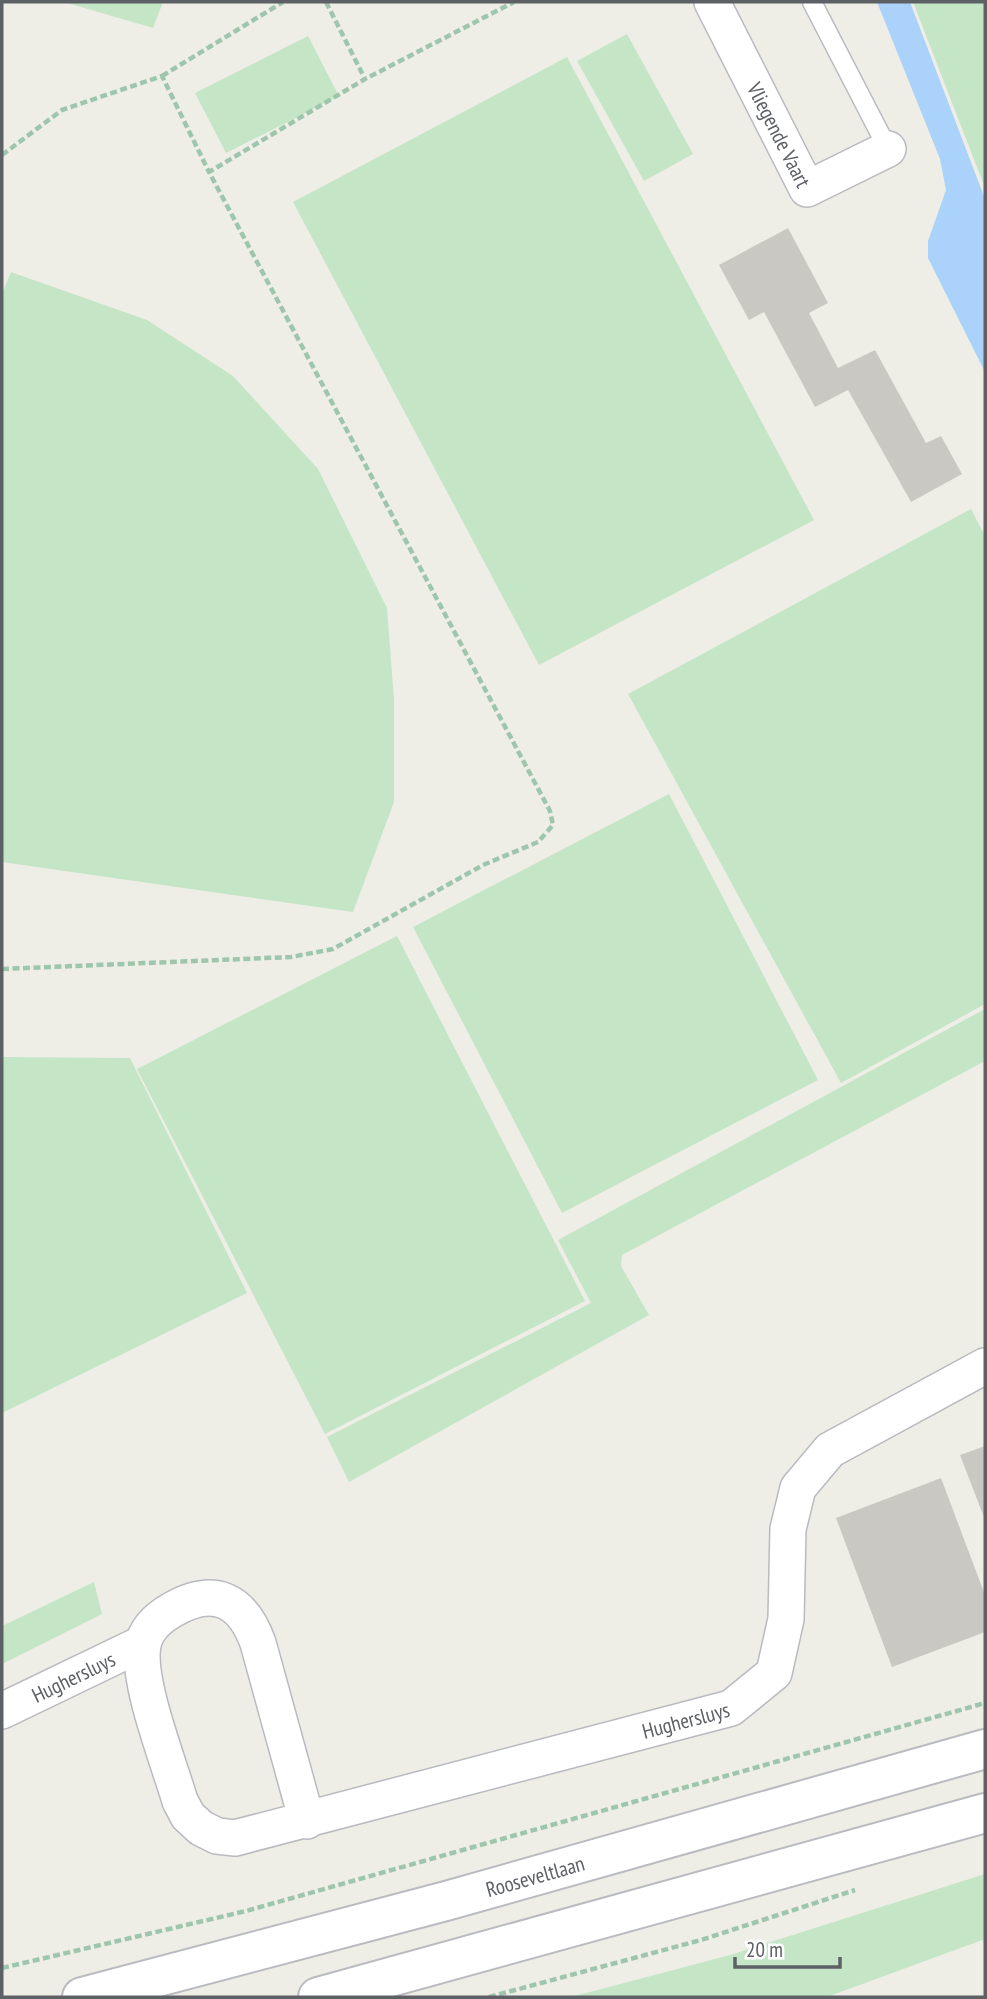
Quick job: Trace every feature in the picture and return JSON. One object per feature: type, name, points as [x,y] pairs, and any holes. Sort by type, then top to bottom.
[{"type":"main road","name":"Rooseveltlaan","points":[[82,1997],[446,1901],[985,1749]]},
{"type":"main road","points":[[318,1997],[985,1813]]},
{"type":"street","name":"Vliegende Vaart","points":[[712,2],[807,189],[888,149]]},
{"type":"street","name":"Hughersluys","points":[[307,1821],[258,1643],[246,1616],[221,1599],[191,1599],[161,1616],[150,1628],[143,1643],[144,1676],[180,1801],[188,1816],[201,1828],[217,1836],[235,1838],[307,1821],[731,1709],[774,1673],[786,1619],[788,1528],[798,1488],[830,1450],[985,1366]]},
{"type":"street","name":"Hughersluys","points":[[2,1712],[143,1643]]},
{"type":"lane","name":"Vliegende Vaart","points":[[812,2],[888,149]]},
{"type":"path","points":[[2,155],[62,110],[162,76],[283,2]]},
{"type":"path","points":[[326,2],[365,79]]},
{"type":"path","points":[[209,172],[365,79],[514,2]]},
{"type":"path","points":[[2,969],[291,957],[333,949],[482,864],[538,842],[553,825],[550,811],[209,172],[162,76]]},
{"type":"path","points":[[2,1968],[246,1911],[985,1703]]},
{"type":"path","points":[[489,1997],[701,1940],[869,1886]]},
{"type":"green space","points":[[64,2],[163,2],[153,28]]},
{"type":"green space","points":[[913,2],[985,2],[985,188]]},
{"type":"green space","points":[[627,34],[693,154],[644,181],[577,61]]},
{"type":"green space","points":[[308,36],[339,96],[226,153],[195,93]]},
{"type":"green space","points":[[567,57],[814,520],[539,665],[293,202]]},
{"type":"green space","points":[[11,272],[147,320],[233,376],[318,469],[387,608],[394,700],[394,802],[353,912],[2,862],[2,294]]},
{"type":"green space","points":[[971,509],[985,536],[985,1004],[841,1083],[628,694]]},
{"type":"green space","points":[[669,794],[818,1080],[562,1213],[413,927]]},
{"type":"green space","points":[[397,936],[585,1301],[325,1434],[137,1069]]},
{"type":"green space","points":[[985,1009],[985,1061],[622,1255],[621,1266],[649,1315],[349,1482],[327,1437],[591,1303],[558,1240]]},
{"type":"green space","points":[[2,1057],[130,1058],[247,1293],[2,1413]]},
{"type":"green space","points":[[94,1582],[102,1614],[2,1664],[2,1626]]},
{"type":"green space","points":[[985,1874],[985,1939],[827,1997],[571,1997],[730,1955]]},
{"type":"water","points":[[877,2],[910,2],[985,199],[985,372],[928,258],[928,241],[946,190],[940,159]]},
{"type":"building","points":[[788,228],[828,303],[809,313],[838,368],[875,350],[926,443],[941,436],[962,474],[911,502],[848,390],[815,407],[764,312],[749,320],[719,265]]},
{"type":"building","points":[[985,1446],[985,1520],[960,1455]]},
{"type":"building","points":[[941,1478],[985,1595],[985,1632],[892,1667],[836,1518]]}]
